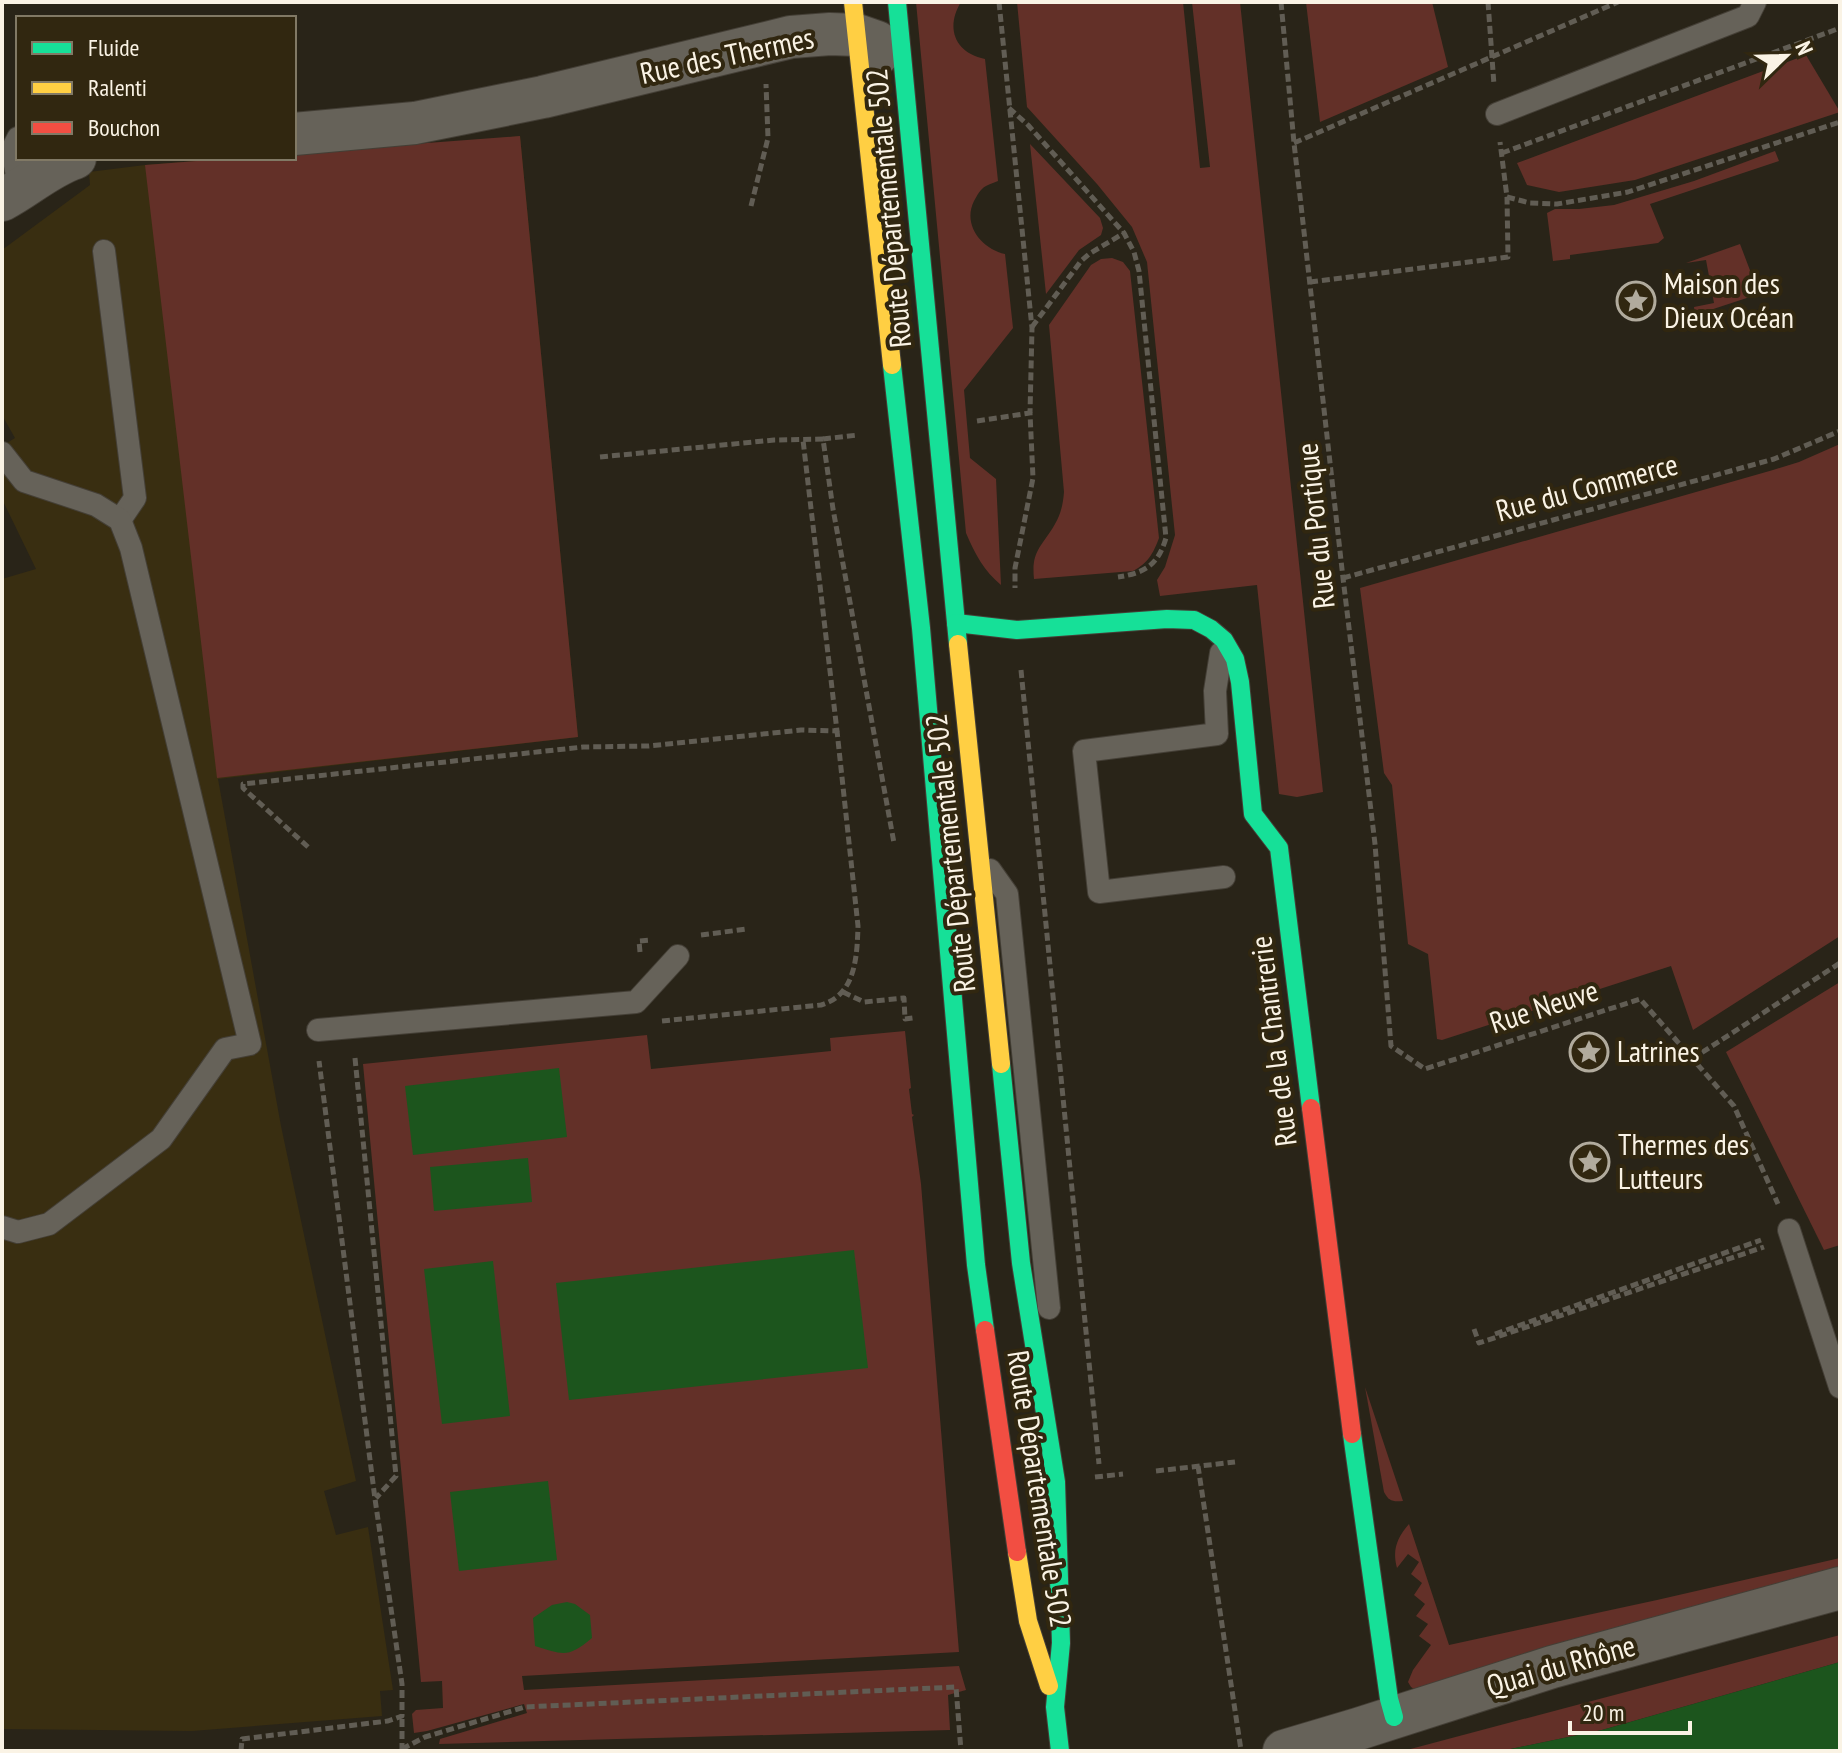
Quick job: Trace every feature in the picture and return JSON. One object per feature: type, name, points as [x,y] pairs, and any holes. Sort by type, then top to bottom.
[{"type":"main road","name":"Route Départementale 502","points":[[897,2],[980,857]]},
{"type":"main road","name":"Route Départementale 502","points":[[855,18],[921,628],[976,1265],[1028,1621],[1055,1707]]},
{"type":"main road","points":[[956,623],[1017,630],[1167,619],[1194,620],[1224,640]]},
{"type":"main road","name":"Rue de la Chantrerie","points":[[1224,640],[1235,659],[1240,682],[1253,814],[1279,848],[1346,1385],[1394,1717]]},
{"type":"main road","name":"Route Départementale 502","points":[[1037,1360],[1056,1482],[1059,1527],[1061,1643],[1055,1707]]},
{"type":"main road","points":[[1055,1707],[1060,1751]]},
{"type":"street","name":"Rue des Thermes","points":[[296,134],[415,123],[543,97],[791,37],[830,34],[855,18],[877,42],[904,280],[932,372]]},
{"type":"street","points":[[11,196],[43,173],[71,160]]},
{"type":"street","name":"Quai du Rhône","points":[[1284,1751],[1552,1667],[1840,1588]]},
{"type":"lane","points":[[1497,114],[1748,16],[1755,2]]},
{"type":"lane","points":[[11,196],[12,150],[16,142]]},
{"type":"lane","points":[[104,251],[135,498],[120,520]]},
{"type":"lane","points":[[2,453],[24,481],[96,505],[120,520],[131,548],[250,1044],[225,1049],[161,1139],[49,1224],[18,1232],[2,1227]]},
{"type":"lane","points":[[1224,640],[1215,691],[1217,734],[1084,751],[1099,892],[1224,877]]},
{"type":"lane","points":[[980,857],[1007,894],[1049,1315],[1037,1360]]},
{"type":"lane","points":[[318,1030],[636,1002],[678,956]]},
{"type":"lane","points":[[1790,1234],[1840,1387]]},
{"type":"path","points":[[999,2],[1032,328],[1030,413],[1033,478],[1015,568],[1017,630],[1101,1477]]},
{"type":"path","name":"Rue du Portique","points":[[1281,2],[1294,143],[1375,844],[1391,1046]]},
{"type":"path","points":[[1310,282],[1508,257],[1507,197],[1488,2]]},
{"type":"path","points":[[1294,143],[1618,2]]},
{"type":"path","points":[[1502,153],[1840,28]]},
{"type":"path","points":[[751,206],[768,138],[764,43]]},
{"type":"path","points":[[1009,108],[1028,125],[1124,233],[1134,252],[1143,294],[1166,538],[1162,553],[1154,563],[1136,574],[1104,578]]},
{"type":"path","points":[[1507,197],[1530,203],[1557,204],[1628,192],[1840,122]]},
{"type":"path","points":[[1032,328],[1081,261],[1124,233]]},
{"type":"path","points":[[967,422],[1030,413]]},
{"type":"path","name":"Rue du Commerce","points":[[1343,578],[1774,459],[1840,431]]},
{"type":"path","points":[[600,457],[860,435]]},
{"type":"path","points":[[823,439],[895,848]]},
{"type":"path","points":[[308,847],[243,788],[243,784],[583,747],[649,746],[801,730],[837,731],[803,440]]},
{"type":"path","points":[[1015,587],[1030,586]]},
{"type":"path","points":[[1790,1234],[1734,1106],[1692,1059],[1840,963]]},
{"type":"path","points":[[843,992],[864,1002],[904,998],[905,1019]]},
{"type":"path","name":"Rue Neuve","points":[[1391,1046],[1425,1069],[1640,999],[1692,1059]]},
{"type":"path","points":[[318,1030],[375,1499],[402,1684],[402,1750],[425,1737],[525,1707],[956,1687],[961,1751]]},
{"type":"path","points":[[355,1052],[396,1476],[375,1499]]},
{"type":"path","points":[[1474,1329],[1479,1343],[1790,1234]]},
{"type":"path","points":[[1495,1334],[1790,1234]]},
{"type":"path","points":[[1156,1471],[1235,1462]]},
{"type":"path","points":[[1198,1466],[1241,1751]]},
{"type":"path","points":[[1056,1482],[1123,1474]]},
{"type":"path","points":[[241,1751],[242,1739],[388,1721],[402,1716]]},
{"type":"shaded area","points":[[916,2],[961,2],[954,21],[956,38],[966,51],[985,59],[998,181],[979,193],[971,210],[971,219],[976,235],[989,247],[1005,254],[1013,328],[964,390],[970,458],[996,479],[1001,585],[980,562],[966,533]]},
{"type":"shaded area","points":[[1017,2],[1183,2],[1200,168],[1210,167],[1192,2],[1240,2],[1323,792],[1297,797],[1279,794],[1257,585],[1160,596],[1157,580],[1165,567],[1175,535],[1147,262],[1132,227],[1027,107]]},
{"type":"shaded area","points":[[1306,2],[1432,2],[1448,67],[1320,122]]},
{"type":"shaded area","points":[[1806,55],[1840,112],[1635,180],[1559,192],[1527,185],[1517,163]]},
{"type":"shaded area","points":[[520,136],[578,737],[218,779],[281,1126],[356,1481],[324,1491],[336,1535],[368,1527],[393,1690],[380,1691],[382,1716],[192,1731],[2,1729],[2,579],[36,569],[2,499],[2,446],[15,438],[2,415],[2,250],[90,185],[89,172],[209,160],[296,158]]},
{"type":"shaded area","points":[[520,136],[578,737],[217,778],[145,165],[209,160],[296,160],[296,153]]},
{"type":"shaded area","points":[[1030,144],[1100,218],[1103,228],[1101,235],[1079,250],[1046,294]]},
{"type":"shaded area","points":[[1775,151],[1779,161],[1650,204],[1664,238],[1658,243],[1570,255],[1570,259],[1553,261],[1547,213],[1555,209],[1614,205],[1694,181]]},
{"type":"shaded area","points":[[1740,244],[1759,294],[1695,315],[1694,307],[1714,303],[1706,260],[1686,263]]},
{"type":"shaded area","points":[[1112,258],[1123,262],[1130,271],[1159,538],[1149,558],[1133,571],[1034,579],[1038,549],[1059,516],[1064,492],[1049,325],[1091,265],[1101,259]]},
{"type":"shaded area","points":[[1840,444],[1840,936],[1693,1030],[1671,966],[1442,1040],[1437,1039],[1428,954],[1408,944],[1392,785],[1384,773],[1360,588],[1773,470]]},
{"type":"shaded area","points":[[1840,982],[1840,1245],[1824,1250],[1726,1052]]},
{"type":"shaded area","points":[[905,1031],[921,1184],[959,1652],[522,1676],[524,1690],[959,1666],[966,1690],[948,1695],[950,1730],[439,1744],[440,1739],[527,1713],[524,1704],[414,1733],[412,1714],[416,1710],[443,1708],[442,1681],[421,1682],[363,1064],[647,1035],[651,1069],[831,1051],[830,1038]]},
{"type":"shaded area","points":[[559,1068],[567,1137],[413,1155],[405,1086]]},
{"type":"shaded area","points":[[528,1158],[532,1202],[434,1211],[430,1167]]},
{"type":"shaded area","points":[[854,1250],[868,1368],[569,1400],[556,1283]]},
{"type":"shaded area","points":[[493,1261],[510,1416],[442,1424],[424,1269]]},
{"type":"shaded area","points":[[1365,1387],[1403,1501],[1391,1500],[1384,1492]]},
{"type":"shaded area","points":[[548,1481],[557,1560],[459,1571],[450,1492]]},
{"type":"shaded area","points":[[1409,1524],[1449,1645],[1840,1558],[1840,1573],[1414,1689],[1408,1682],[1431,1645],[1419,1636],[1428,1624],[1416,1616],[1425,1604],[1414,1595],[1422,1583],[1411,1574],[1419,1562],[1408,1554],[1397,1568],[1397,1544]]},
{"type":"shaded area","points":[[567,1602],[590,1615],[592,1638],[565,1653],[535,1646],[533,1618],[552,1605]]},
{"type":"shaded area","points":[[1840,1635],[1840,1662],[1602,1730],[1501,1751],[1403,1751]]},
{"type":"shaded area","points":[[1840,1662],[1840,1751],[1501,1751],[1602,1730]]},
{"type":"traffic: fast","points":[[897,2],[958,644]]},
{"type":"traffic: fast","points":[[892,365],[921,628],[976,1265],[985,1330]]},
{"type":"traffic: fast","points":[[956,623],[1017,630],[1167,619],[1194,620],[1224,640],[1235,659],[1240,682],[1253,814],[1279,848],[1311,1108]]},
{"type":"traffic: fast","points":[[1001,1064],[1021,1263],[1056,1482],[1061,1643],[1055,1707],[1060,1751]]},
{"type":"traffic: fast","points":[[1352,1434],[1394,1717]]},
{"type":"traffic: slow","points":[[853,2],[892,365]]},
{"type":"traffic: slow","points":[[958,644],[1001,1064]]},
{"type":"traffic: slow","points":[[1017,1552],[1028,1621],[1049,1686]]},
{"type":"traffic: jam","points":[[1311,1108],[1352,1434]]},
{"type":"traffic: jam","points":[[985,1330],[1017,1552]]},
{"type":"place","name":"Maison des Dieux Océan","points":[[1636,301]]},
{"type":"place","name":"Latrines","points":[[1589,1052]]},
{"type":"place","name":"Thermes des Lutteurs","points":[[1590,1162]]}]
